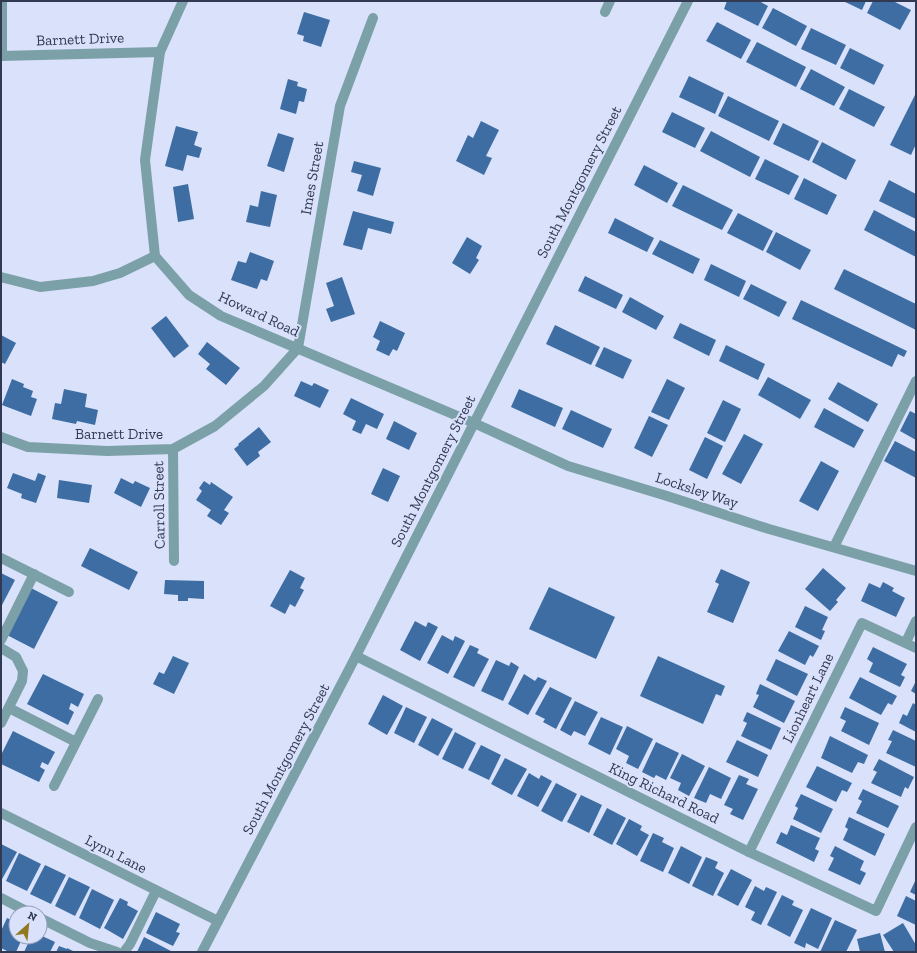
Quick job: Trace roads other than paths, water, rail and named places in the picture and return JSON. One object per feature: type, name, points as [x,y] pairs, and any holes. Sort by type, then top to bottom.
[{"type":"street","points":[[1,56],[2,1]]},
{"type":"street","points":[[1,277],[40,287],[93,281],[120,273],[156,256],[145,160],[160,52],[183,1]]},
{"type":"street","points":[[605,12],[610,1]]},
{"type":"street","name":"South Montgomery Street","points":[[202,952],[356,656],[688,1]]},
{"type":"street","name":"Imes Street","points":[[298,348],[340,106],[374,18]]},
{"type":"street","name":"Barnett Drive","points":[[1,56],[160,52]]},
{"type":"street","name":"Howard Road","points":[[156,256],[189,295],[221,316],[474,423]]},
{"type":"street","name":"Barnett Drive","points":[[1,437],[28,447],[107,451],[173,449],[215,426],[264,386],[298,348]]},
{"type":"street","points":[[834,547],[916,382]]},
{"type":"street","name":"Locksley Way","points":[[474,423],[568,466],[769,529],[916,571]]},
{"type":"street","name":"Carroll Street","points":[[173,449],[174,561]]},
{"type":"street","points":[[1,558],[69,592]]},
{"type":"street","points":[[1,640],[34,574]]},
{"type":"street","points":[[916,621],[906,642],[916,648]]},
{"type":"street","name":"Lionheart Lane","points":[[749,852],[862,623],[906,642]]},
{"type":"street","points":[[1,648],[16,657],[23,671],[22,681],[1,723]]},
{"type":"street","name":"King Richard Road","points":[[356,656],[749,852],[876,912],[916,827]]},
{"type":"street","points":[[54,786],[98,699]]},
{"type":"street","points":[[9,708],[76,742]]},
{"type":"street","name":"Lynn Lane","points":[[1,813],[218,921]]},
{"type":"street","points":[[124,952],[130,944],[156,890]]},
{"type":"street","points":[[1,898],[15,905]]},
{"type":"street","points":[[48,922],[90,943],[117,952]]}]
